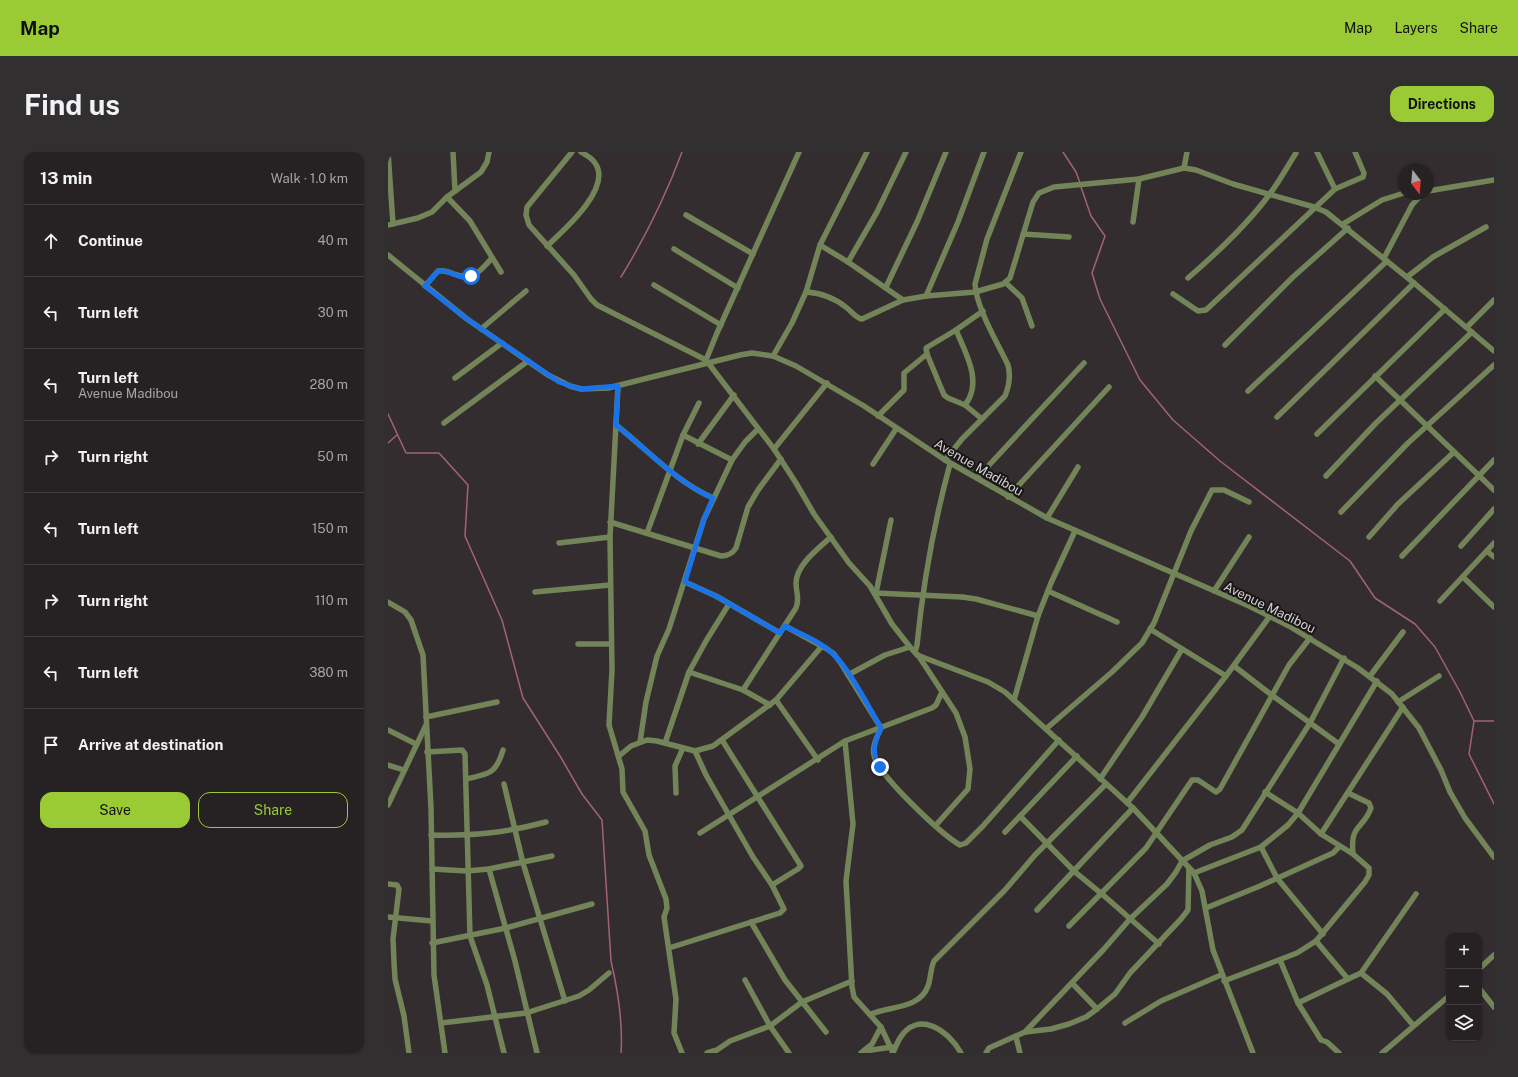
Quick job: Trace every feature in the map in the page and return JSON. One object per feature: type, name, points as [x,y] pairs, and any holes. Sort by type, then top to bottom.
[{"type":"street","points":[[388,152],[390,225],[426,215],[447,197],[481,172],[487,162],[489,152]]},
{"type":"street","points":[[453,152],[455,191]]},
{"type":"street","points":[[572,152],[527,207],[526,220],[547,246],[574,275],[591,300],[597,305],[657,334],[708,362],[774,449],[814,514],[849,563],[875,593],[892,624],[916,654],[942,692],[956,713],[961,724],[968,749],[971,777],[968,790],[936,826]]},
{"type":"street","points":[[547,246],[584,210],[595,189],[598,178],[598,167],[592,159],[581,152]]},
{"type":"street","points":[[708,362],[721,324],[799,152]]},
{"type":"street","points":[[773,356],[792,323],[806,292],[820,245],[867,152]]},
{"type":"street","points":[[848,262],[877,212],[906,152]]},
{"type":"street","points":[[886,287],[917,222],[946,152]]},
{"type":"street","points":[[926,296],[958,222],[984,152]]},
{"type":"street","points":[[916,654],[922,594],[929,566],[936,518],[948,462],[962,439],[1005,396],[1010,380],[1010,372],[982,311],[975,292],[978,268],[987,239],[1022,152]]},
{"type":"street","points":[[1184,168],[1187,152]]},
{"type":"street","points":[[1317,152],[1335,189]]},
{"type":"street","points":[[1173,294],[1198,311],[1206,310],[1287,235],[1314,207],[1335,189],[1363,177],[1364,173],[1355,152]]},
{"type":"street","points":[[1188,278],[1228,241],[1270,195],[1296,153]]},
{"type":"street","points":[[806,292],[820,293],[838,301],[857,317],[862,319],[903,300],[926,296],[975,292],[1006,283],[1010,278],[1033,202],[1039,193],[1046,189],[1139,179],[1184,168],[1196,170],[1270,195],[1314,207],[1345,226],[1494,351]]},
{"type":"street","points":[[1133,222],[1139,179]]},
{"type":"street","points":[[1434,190],[1494,180]]},
{"type":"street","points":[[1225,345],[1345,226],[1382,200],[1398,195]]},
{"type":"street","points":[[447,197],[470,221],[491,259],[501,272]]},
{"type":"street","points":[[1248,391],[1386,259],[1418,200]]},
{"type":"street","points":[[686,215],[753,254]]},
{"type":"street","points":[[1407,277],[1433,257],[1486,227]]},
{"type":"street","points":[[1023,234],[1069,237]]},
{"type":"street","points":[[820,245],[886,287],[903,300]]},
{"type":"street","points":[[674,249],[738,288]]},
{"type":"street","name":"Avenue Madibou","points":[[388,255],[425,286],[481,328],[553,378],[570,386],[593,389],[618,386],[708,362],[752,353],[773,356],[827,383],[948,462],[1047,518],[1270,616],[1344,658],[1377,681],[1403,707],[1419,728],[1442,770],[1450,792],[1466,818],[1494,857]]},
{"type":"street","points":[[425,286],[438,271],[443,270],[464,278],[471,276],[491,259]]},
{"type":"street","points":[[1006,283],[1022,298],[1032,326]]},
{"type":"street","points":[[1277,417],[1414,283]]},
{"type":"street","points":[[654,285],[721,324]]},
{"type":"street","points":[[481,328],[526,291]]},
{"type":"street","points":[[1467,327],[1494,300]]},
{"type":"street","points":[[1316,434],[1445,309]]},
{"type":"street","points":[[982,311],[956,330],[927,346],[926,348],[927,354],[944,395],[965,405],[982,419]]},
{"type":"street","points":[[956,330],[967,357],[974,384],[971,397],[965,405]]},
{"type":"street","points":[[1326,476],[1376,423],[1472,332]]},
{"type":"street","points":[[456,378],[502,342]]},
{"type":"street","points":[[878,416],[904,390],[904,373],[927,354]]},
{"type":"street","points":[[444,422],[528,361]]},
{"type":"street","points":[[976,478],[1084,363]]},
{"type":"street","points":[[1341,512],[1427,425],[1494,365]]},
{"type":"street","points":[[1375,376],[1494,490]]},
{"type":"street","points":[[774,449],[827,383]]},
{"type":"street","points":[[618,386],[610,522],[611,693],[609,725],[619,756],[623,792],[645,831],[649,855],[666,899],[667,908],[664,917],[676,1000],[674,1033],[682,1053]]},
{"type":"street","points":[[1008,497],[1109,387]]},
{"type":"street","points":[[698,444],[734,395]]},
{"type":"street","points":[[647,533],[683,435],[699,403]]},
{"type":"street","points":[[616,425],[692,488],[713,498]]},
{"type":"street","points":[[640,742],[646,702],[657,656],[669,629],[696,549],[704,519],[732,460],[758,429]]},
{"type":"street","points":[[873,464],[896,429]]},
{"type":"street","points":[[683,435],[732,460]]},
{"type":"street","points":[[1369,537],[1398,504],[1454,452]]},
{"type":"street","points":[[610,522],[721,556],[732,554],[736,548],[748,507],[780,459]]},
{"type":"street","points":[[1402,556],[1494,460]]},
{"type":"street","points":[[1047,518],[1078,467]]},
{"type":"street","points":[[1047,728],[1131,655],[1150,629],[1201,510],[1212,490],[1224,490],[1249,502]]},
{"type":"street","points":[[1461,546],[1494,509]]},
{"type":"street","points":[[875,593],[891,520]]},
{"type":"street","points":[[1014,700],[1038,616],[1075,531]]},
{"type":"street","points":[[559,543],[610,537]]},
{"type":"street","points":[[743,690],[799,602],[796,583],[798,577],[809,559],[831,537]]},
{"type":"street","points":[[1214,591],[1249,537]]},
{"type":"street","points":[[1440,601],[1494,544]]},
{"type":"street","points":[[1488,551],[1494,557]]},
{"type":"street","points":[[1463,578],[1494,607]]},
{"type":"street","points":[[685,582],[729,604],[780,633]]},
{"type":"street","points":[[535,592],[610,585]]},
{"type":"street","points":[[1048,591],[1117,622]]},
{"type":"street","points":[[875,593],[922,594],[976,599],[1038,616]]},
{"type":"street","points":[[388,602],[405,612],[411,620],[423,655],[431,808],[432,943],[436,991],[445,1053]]},
{"type":"street","points":[[665,743],[689,672],[729,604]]},
{"type":"street","points":[[1127,803],[1234,666],[1270,616]]},
{"type":"street","points":[[785,626],[834,654],[881,728]]},
{"type":"street","points":[[1150,629],[1226,676]]},
{"type":"street","points":[[1370,676],[1403,632]]},
{"type":"street","points":[[1068,926],[1102,894],[1146,848],[1157,835],[1192,780],[1198,780],[1212,791],[1216,792],[1220,789],[1289,665],[1310,638]]},
{"type":"street","points":[[578,644],[611,644]]},
{"type":"street","points":[[619,756],[631,746],[647,740],[695,751],[705,749],[722,740],[776,700],[822,646]]},
{"type":"street","points":[[848,675],[885,655],[910,647]]},
{"type":"street","points":[[1100,779],[1142,716],[1182,648]]},
{"type":"street","points":[[916,654],[988,682],[1005,692],[1047,728],[1100,779],[1133,808],[1192,871],[1202,891],[1213,950],[1221,975],[1253,1053]]},
{"type":"street","points":[[986,1053],[989,1048],[1016,1037],[1024,1032],[1072,983],[1130,919],[1167,884],[1182,861],[1210,845],[1232,837],[1242,830],[1310,723],[1344,658]]},
{"type":"street","points":[[1234,666],[1339,744]]},
{"type":"street","points":[[689,672],[743,690],[770,705]]},
{"type":"street","points":[[1398,702],[1439,676]]},
{"type":"street","points":[[1192,871],[1261,847],[1288,825],[1298,814],[1377,681]]},
{"type":"street","points":[[700,833],[818,760],[845,741],[932,708],[936,705],[942,692]]},
{"type":"street","points":[[776,700],[818,760]]},
{"type":"street","points":[[426,717],[497,702]]},
{"type":"street","points":[[1321,834],[1403,707]]},
{"type":"street","points":[[388,805],[426,725]]},
{"type":"street","points":[[881,728],[874,748],[876,761],[895,786],[936,826],[960,845],[966,843],[1059,740]]},
{"type":"street","points":[[388,730],[416,744]]},
{"type":"street","points":[[722,740],[801,866],[798,870],[772,884]]},
{"type":"street","points":[[845,741],[853,824],[846,881],[846,906],[854,997],[881,1026],[893,1051]]},
{"type":"street","points":[[676,793],[675,766],[684,748]]},
{"type":"street","points":[[427,752],[462,750],[466,760],[467,871],[470,936],[487,985],[493,1015],[504,1053]]},
{"type":"street","points":[[466,779],[492,772],[499,764],[503,750]]},
{"type":"street","points":[[669,948],[782,912],[784,909],[772,884],[753,857],[704,771],[695,751]]},
{"type":"street","points":[[1005,832],[1077,756]]},
{"type":"street","points":[[388,765],[404,770]]},
{"type":"street","points":[[504,784],[523,863],[565,1001]]},
{"type":"street","points":[[871,1014],[884,1008],[905,1006],[919,999],[928,986],[930,971],[934,962],[1005,890],[1047,843],[1106,784]]},
{"type":"street","points":[[1224,981],[1280,960],[1316,942],[1352,900],[1369,875],[1369,868],[1353,854],[1339,847],[1298,814],[1266,792]]},
{"type":"street","points":[[1348,793],[1369,803],[1371,808],[1369,814],[1356,830],[1351,839],[1353,854]]},
{"type":"street","points":[[1037,910],[1133,808]]},
{"type":"street","points":[[1020,816],[1074,872],[1160,944]]},
{"type":"street","points":[[431,835],[467,836],[515,830],[546,822]]},
{"type":"street","points":[[1261,847],[1277,878],[1323,934]]},
{"type":"street","points":[[1206,908],[1333,853],[1339,847]]},
{"type":"street","points":[[432,869],[467,871],[489,869],[552,856]]},
{"type":"street","points":[[489,869],[506,928],[537,1053]]},
{"type":"street","points":[[1024,1032],[1046,1030],[1069,1024],[1097,1009],[1115,994],[1130,973],[1160,944],[1188,910],[1192,871]]},
{"type":"street","points":[[388,884],[397,885],[399,889],[393,939],[395,979],[404,1016],[409,1053]]},
{"type":"street","points":[[1298,1003],[1361,974],[1416,894]]},
{"type":"street","points":[[432,943],[506,928],[592,904]]},
{"type":"street","points":[[388,916],[432,921]]},
{"type":"street","points":[[751,922],[785,980],[826,1032]]},
{"type":"street","points":[[1316,942],[1348,979]]},
{"type":"street","points":[[1482,965],[1494,955]]},
{"type":"street","points":[[1280,960],[1298,1003],[1321,1040],[1327,1042],[1339,1053]]},
{"type":"street","points":[[441,1023],[493,1015],[526,1013],[565,1001],[589,990],[609,973]]},
{"type":"street","points":[[1361,974],[1387,994],[1413,1025]]},
{"type":"street","points":[[1125,1023],[1161,1001],[1221,975]]},
{"type":"street","points":[[746,980],[770,1026],[789,1053]]},
{"type":"street","points":[[707,1053],[718,1051],[730,1041],[770,1026],[802,1002],[852,981]]},
{"type":"street","points":[[1072,983],[1097,1009]]},
{"type":"street","points":[[1482,992],[1494,1007]]},
{"type":"street","points":[[1382,1053],[1446,998]]},
{"type":"street","points":[[893,1051],[900,1038],[909,1029],[919,1024],[931,1025],[944,1031],[961,1053]]},
{"type":"street","points":[[863,1052],[872,1044],[881,1026]]},
{"type":"street","points":[[1016,1037],[1020,1053]]},
{"type":"street","points":[[863,1052],[893,1051]]},
{"type":"waterway","points":[[621,277],[639,247],[669,185],[682,152]]},
{"type":"waterway","points":[[1063,152],[1076,172],[1080,183]]},
{"type":"waterway","points":[[1081,187],[1091,216],[1105,236],[1092,273],[1100,299],[1140,380],[1173,420],[1220,461],[1350,561],[1375,598],[1415,624],[1435,647],[1474,721],[1469,754],[1494,804]]},
{"type":"waterway","points":[[388,414],[406,453],[439,453],[468,485],[465,536],[502,620],[523,698],[582,794],[602,820],[611,961],[619,1007],[621,1053]]},
{"type":"waterway","points":[[388,443],[397,435]]},
{"type":"waterway","points":[[1474,721],[1494,721]]},
{"type":"route","points":[[471,276],[464,278],[441,270],[438,271],[425,286],[467,319],[559,382],[580,389],[608,388],[618,386],[616,425],[643,446],[681,480],[692,488],[713,498],[704,519],[685,582],[716,596],[780,633],[785,626],[834,654],[881,728],[874,748],[874,755],[880,767]]}]
